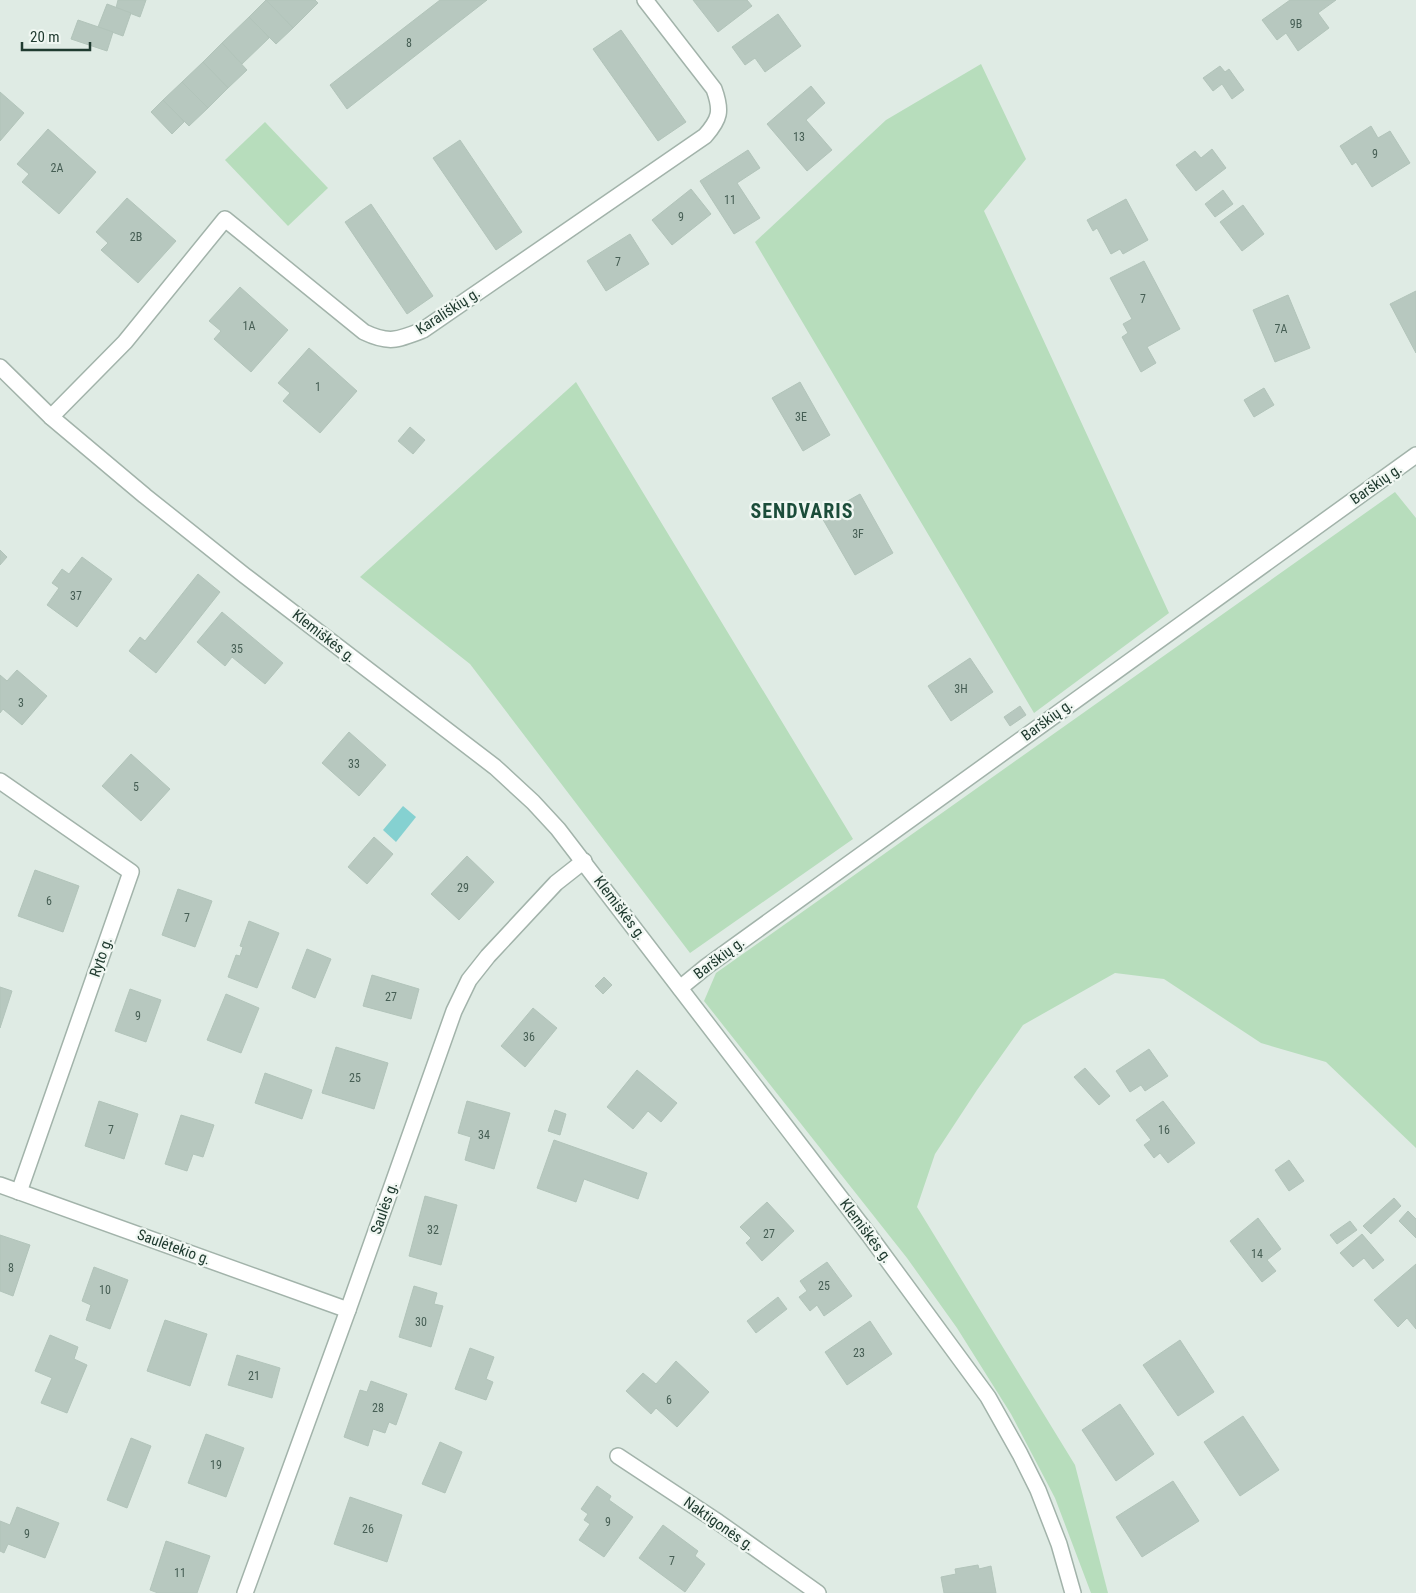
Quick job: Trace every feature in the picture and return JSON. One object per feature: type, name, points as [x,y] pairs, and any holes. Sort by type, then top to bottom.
[{"type":"street","name":"Karališkių g.","points":[[52,417],[124,342],[225,219],[364,332],[379,339],[393,340],[423,330],[705,136],[715,125],[719,114],[714,89],[645,0]]},
{"type":"street","name":"Klemiškės g.","points":[[0,367],[52,417],[144,496],[495,767],[533,802],[584,861],[881,1250],[988,1398],[1038,1490],[1060,1544],[1073,1593]]},
{"type":"street","name":"Barškių g.","points":[[680,988],[715,960],[955,786],[1416,455]]},
{"type":"street","name":"Ryto g.","points":[[0,781],[131,872],[19,1192]]},
{"type":"street","name":"Saulės g.","points":[[245,1593],[454,1011],[469,980],[488,956],[556,883],[584,861]]},
{"type":"street","name":"Saulėtekio g.","points":[[0,1185],[348,1310]]},
{"type":"street","name":"Naktigonės g.","points":[[618,1456],[718,1522],[818,1593]]},
{"type":"green space","points":[[981,64],[1026,159],[984,211],[1169,613],[1034,713],[755,242],[886,120]]},
{"type":"green space","points":[[265,122],[328,188],[288,226],[225,160]]},
{"type":"green space","points":[[576,382],[853,839],[690,953],[470,664],[360,577]]},
{"type":"green space","points":[[1395,492],[1416,518],[1416,1148],[1326,1062],[1261,1043],[1164,979],[1115,973],[1023,1025],[935,1154],[917,1207],[1075,1465],[1108,1593],[1091,1593],[1055,1498],[1011,1414],[957,1328],[907,1258],[704,1001],[716,973]]},
{"type":"water","points":[[403,806],[416,817],[396,842],[383,830]]},
{"type":"building","points":[[118,0],[146,0],[140,17],[116,8]]},
{"type":"building","points":[[266,0],[315,0],[318,3],[293,28]]},
{"type":"building","points":[[266,0],[293,28],[276,44],[249,17]]},
{"type":"building","points":[[440,0],[487,0],[347,109],[330,85]]},
{"type":"building","points":[[693,0],[747,0],[752,6],[718,32]]},
{"type":"building","points":[[1290,0],[1336,0],[1318,13],[1329,28],[1298,51],[1286,33],[1277,40],[1262,20]]},
{"type":"building","points":[[107,4],[131,13],[123,36],[98,27]]},
{"type":"building","points":[[778,14],[801,46],[765,72],[755,58],[745,65],[732,47]]},
{"type":"building","points":[[249,17],[269,38],[242,64],[222,43]]},
{"type":"building","points":[[78,20],[113,32],[107,51],[71,39]]},
{"type":"building","points":[[621,30],[686,122],[658,141],[593,49]]},
{"type":"building","points":[[222,43],[247,70],[228,88],[203,62]]},
{"type":"building","points":[[203,62],[228,88],[208,108],[182,82]]},
{"type":"building","points":[[1220,66],[1225,72],[1229,69],[1244,90],[1232,99],[1222,84],[1213,91],[1203,78]]},
{"type":"building","points":[[182,82],[208,108],[189,126],[163,100]]},
{"type":"building","points":[[811,86],[825,103],[806,120],[832,150],[807,171],[767,124]]},
{"type":"building","points":[[0,92],[24,113],[0,141]]},
{"type":"building","points":[[163,100],[184,122],[172,134],[151,112]]},
{"type":"building","points":[[1371,126],[1378,138],[1390,131],[1410,163],[1372,187],[1356,162],[1352,165],[1340,146]]},
{"type":"building","points":[[48,129],[96,172],[59,214],[22,182],[29,174],[17,164]]},
{"type":"building","points":[[460,140],[522,232],[496,250],[433,158]]},
{"type":"building","points":[[1212,149],[1226,168],[1196,191],[1176,165],[1195,151],[1201,158]]},
{"type":"building","points":[[748,150],[760,168],[737,183],[760,218],[734,234],[700,181]]},
{"type":"building","points":[[691,189],[711,214],[672,245],[652,220]]},
{"type":"building","points":[[1223,190],[1233,204],[1215,217],[1205,204]]},
{"type":"building","points":[[127,198],[176,241],[138,283],[101,250],[108,243],[96,232]]},
{"type":"building","points":[[1126,199],[1148,240],[1123,254],[1120,249],[1111,254],[1097,228],[1093,231],[1087,220]]},
{"type":"building","points":[[371,204],[433,296],[407,314],[345,222]]},
{"type":"building","points":[[1243,205],[1264,234],[1242,251],[1220,222]]},
{"type":"building","points":[[630,234],[649,264],[606,291],[587,261]]},
{"type":"building","points":[[1144,261],[1180,329],[1147,347],[1156,363],[1141,372],[1122,337],[1128,333],[1123,324],[1132,319],[1110,278]]},
{"type":"building","points":[[240,287],[288,330],[251,372],[214,339],[221,331],[209,321]]},
{"type":"building","points":[[1416,291],[1416,353],[1390,304]]},
{"type":"building","points":[[1288,295],[1310,348],[1275,362],[1253,310]]},
{"type":"building","points":[[309,348],[357,391],[320,433],[283,401],[290,393],[278,383]]},
{"type":"building","points":[[800,382],[830,435],[803,451],[772,398]]},
{"type":"building","points":[[1264,388],[1274,405],[1254,417],[1244,400]]},
{"type":"building","points":[[410,427],[425,440],[413,454],[398,441]]},
{"type":"building","points":[[860,494],[893,553],[855,575],[821,516]]},
{"type":"building","points":[[0,550],[7,557],[0,565]]},
{"type":"building","points":[[82,557],[112,579],[77,627],[47,605],[59,588],[52,583],[62,569],[69,574]]},
{"type":"building","points":[[198,574],[220,592],[156,673],[129,651],[140,637],[145,641]]},
{"type":"building","points":[[222,612],[283,663],[265,684],[232,657],[225,666],[197,642]]},
{"type":"building","points":[[970,658],[993,692],[951,721],[928,686]]},
{"type":"building","points":[[17,670],[47,696],[22,725],[3,709],[0,713],[0,675],[7,681]]},
{"type":"building","points":[[1020,706],[1026,715],[1010,726],[1004,717]]},
{"type":"building","points":[[349,732],[386,765],[359,796],[322,763]]},
{"type":"building","points":[[131,754],[170,789],[141,821],[102,786]]},
{"type":"building","points":[[374,837],[393,854],[367,884],[348,867]]},
{"type":"building","points":[[467,856],[494,882],[459,920],[431,894]]},
{"type":"building","points":[[35,870],[79,886],[63,932],[18,916]]},
{"type":"building","points":[[178,889],[212,901],[195,947],[162,935]]},
{"type":"building","points":[[249,921],[279,933],[257,988],[228,977],[236,955],[240,956],[243,947],[240,946]]},
{"type":"building","points":[[307,949],[331,959],[315,998],[292,988]]},
{"type":"building","points":[[372,975],[419,989],[411,1019],[363,1006]]},
{"type":"building","points":[[604,977],[612,985],[603,994],[595,986]]},
{"type":"building","points":[[0,987],[12,991],[0,1028]]},
{"type":"building","points":[[130,989],[161,1000],[146,1042],[115,1031]]},
{"type":"building","points":[[226,994],[259,1008],[241,1053],[207,1040]]},
{"type":"building","points":[[533,1008],[557,1028],[525,1067],[501,1046]]},
{"type":"building","points":[[336,1047],[388,1063],[374,1109],[322,1093]]},
{"type":"building","points":[[1149,1049],[1168,1076],[1145,1091],[1141,1085],[1130,1092],[1116,1071]]},
{"type":"building","points":[[1085,1068],[1110,1096],[1099,1105],[1074,1077]]},
{"type":"building","points":[[637,1070],[677,1103],[661,1122],[648,1111],[633,1129],[607,1107]]},
{"type":"building","points":[[265,1073],[312,1090],[302,1119],[255,1103]]},
{"type":"building","points":[[99,1101],[138,1114],[124,1159],[85,1146]]},
{"type":"building","points":[[467,1101],[510,1113],[494,1169],[465,1160],[471,1137],[458,1133]]},
{"type":"building","points":[[1163,1101],[1195,1143],[1168,1163],[1160,1153],[1154,1158],[1144,1145],[1151,1140],[1136,1120]]},
{"type":"building","points":[[555,1110],[566,1114],[560,1135],[548,1131]]},
{"type":"building","points":[[181,1115],[214,1125],[203,1157],[193,1154],[187,1171],[165,1164]]},
{"type":"building","points":[[554,1140],[647,1173],[638,1199],[584,1179],[576,1202],[537,1188]]},
{"type":"building","points":[[1289,1160],[1304,1181],[1289,1191],[1275,1170]]},
{"type":"building","points":[[425,1196],[457,1205],[441,1265],[409,1256]]},
{"type":"building","points":[[1394,1198],[1401,1206],[1371,1234],[1363,1226]]},
{"type":"building","points":[[767,1202],[794,1231],[762,1261],[746,1243],[751,1238],[740,1227]]},
{"type":"building","points":[[1408,1211],[1416,1219],[1416,1238],[1399,1221]]},
{"type":"building","points":[[1258,1218],[1281,1249],[1267,1260],[1276,1271],[1262,1282],[1230,1241]]},
{"type":"building","points":[[1350,1221],[1357,1230],[1337,1244],[1330,1235]]},
{"type":"building","points":[[1362,1234],[1384,1260],[1373,1269],[1364,1258],[1353,1267],[1340,1253]]},
{"type":"building","points":[[0,1235],[30,1245],[13,1296],[0,1291]]},
{"type":"building","points":[[827,1262],[852,1296],[824,1316],[817,1305],[810,1311],[799,1297],[807,1291],[800,1281]]},
{"type":"building","points":[[1416,1264],[1416,1329],[1407,1318],[1398,1327],[1374,1300]]},
{"type":"building","points":[[94,1267],[128,1280],[110,1329],[86,1320],[91,1305],[82,1301]]},
{"type":"building","points":[[414,1286],[437,1293],[434,1304],[443,1306],[431,1347],[399,1337]]},
{"type":"building","points":[[778,1297],[787,1309],[756,1333],[747,1321]]},
{"type":"building","points":[[165,1320],[207,1334],[190,1386],[147,1371]]},
{"type":"building","points":[[870,1321],[892,1354],[847,1385],[825,1352]]},
{"type":"building","points":[[50,1335],[78,1347],[74,1359],[87,1365],[67,1413],[41,1403],[52,1378],[35,1371]]},
{"type":"building","points":[[1180,1340],[1214,1392],[1178,1416],[1143,1365]]},
{"type":"building","points":[[470,1348],[494,1357],[486,1379],[493,1382],[486,1400],[455,1389]]},
{"type":"building","points":[[237,1355],[280,1368],[272,1398],[228,1385]]},
{"type":"building","points":[[676,1361],[709,1392],[677,1427],[656,1408],[651,1414],[626,1391],[643,1373],[656,1384]]},
{"type":"building","points":[[371,1381],[407,1394],[396,1425],[389,1422],[385,1433],[373,1429],[368,1446],[344,1437],[360,1390],[367,1392]]},
{"type":"building","points":[[1120,1404],[1154,1454],[1116,1481],[1082,1430]]},
{"type":"building","points":[[1243,1416],[1279,1470],[1240,1496],[1204,1442]]},
{"type":"building","points":[[206,1434],[244,1448],[226,1497],[188,1483]]},
{"type":"building","points":[[131,1438],[151,1446],[127,1508],[107,1500]]},
{"type":"building","points":[[440,1442],[462,1452],[445,1493],[422,1484]]},
{"type":"building","points":[[1173,1481],[1199,1521],[1142,1557],[1116,1517]]},
{"type":"building","points":[[597,1486],[611,1496],[609,1500],[633,1517],[604,1557],[579,1540],[590,1524],[584,1520],[588,1514],[581,1509]]},
{"type":"building","points":[[350,1497],[402,1515],[387,1562],[334,1544]]},
{"type":"building","points":[[17,1507],[59,1523],[45,1558],[8,1544],[4,1553],[0,1551],[0,1521],[10,1525]]},
{"type":"building","points":[[663,1525],[698,1551],[695,1556],[705,1564],[685,1592],[639,1558]]},
{"type":"building","points":[[166,1541],[210,1556],[197,1593],[158,1593],[150,1590]]},
{"type":"building","points":[[978,1565],[979,1569],[991,1566],[996,1593],[944,1593],[941,1577],[956,1574],[955,1569]]},
{"type":"district","name":"SENDVARIS","points":[[802,511]]}]
